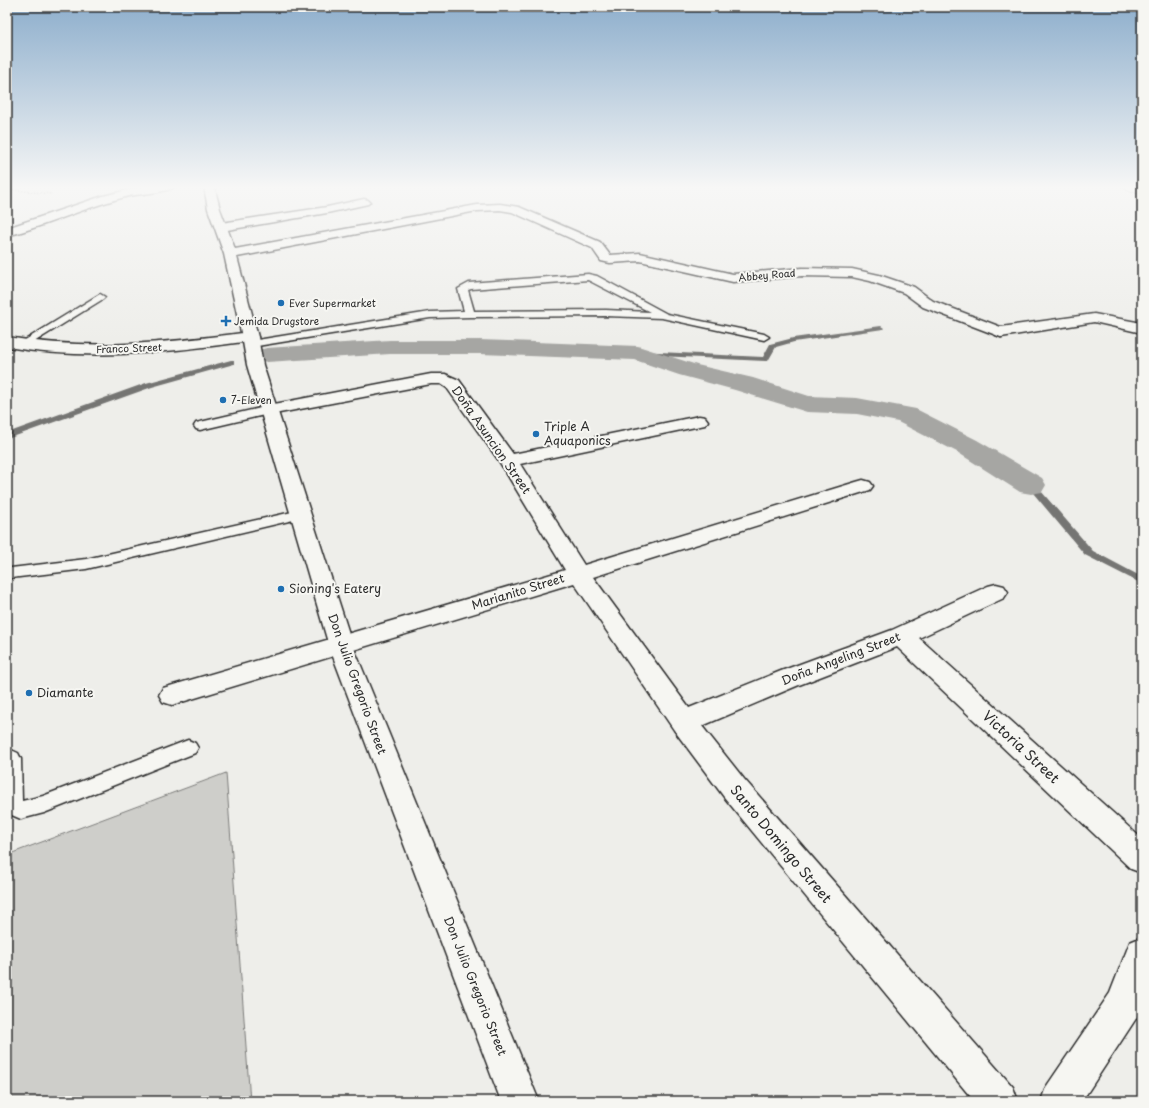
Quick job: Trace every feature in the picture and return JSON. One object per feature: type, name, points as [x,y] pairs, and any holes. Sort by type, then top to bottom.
[{"type":"street","name":"Don Julio Gregorio Street","points":[[225,238],[230,254],[251,341],[255,365],[340,646],[520,1101]]},
{"type":"street","name":"Abbey Road","points":[[230,254],[317,238]]},
{"type":"street","name":"Abbey Road","points":[[580,238],[596,245],[606,258],[640,257],[733,278],[802,272],[852,273],[874,278],[909,290],[928,304],[1001,332],[1094,318],[1142,328]]},
{"type":"street","name":"Franco Street","points":[[15,343],[56,350],[94,350],[174,347],[251,341]]},
{"type":"street","name":"Doña Asuncion Street","points":[[269,410],[431,378],[445,379],[453,384],[508,461],[579,574]]},
{"type":"street","points":[[508,461],[699,421]]},
{"type":"street","name":"Marianito Street","points":[[172,695],[579,574],[862,486]]},
{"type":"street","name":"Santo Domingo Street","points":[[579,574],[684,722],[734,788],[998,1101]]},
{"type":"street","name":"Doña Angeling Street","points":[[684,722],[790,678],[901,636],[996,592]]},
{"type":"street","name":"Victoria Street","points":[[901,636],[1142,859]]},
{"type":"street","points":[[1060,1101],[1124,1004],[1142,954]]},
{"type":"lane","points":[[470,314],[463,289],[469,286],[588,277],[594,278],[664,316]]},
{"type":"lane","points":[[15,343],[100,297]]},
{"type":"lane","points":[[251,341],[430,315],[470,314],[606,314],[664,316],[764,337]]},
{"type":"lane","points":[[200,426],[269,410]]},
{"type":"lane","points":[[12,573],[86,564],[300,514]]},
{"type":"lane","points":[[7,756],[11,758],[11,805],[21,810],[44,804],[188,748]]},
{"type":"shaded area","points":[[226,773],[250,1101],[7,1101],[7,855]]},
{"type":"waterway","points":[[638,353],[765,359],[773,346],[793,340],[881,328]]},
{"type":"waterway","points":[[267,355],[390,347],[480,347],[638,353],[688,370],[744,384],[807,404],[857,406],[906,415],[967,446],[1031,485]]},
{"type":"waterway","points":[[7,436],[149,385],[231,362]]},
{"type":"waterway","points":[[1031,485],[1089,553],[1142,581]]},
{"type":"place","name":"Ever Supermarket","points":[[281,303]]},
{"type":"place","name":"Jemida Drugstore","points":[[226,321]]},
{"type":"place","name":"7-Eleven","points":[[223,400]]},
{"type":"place","name":"Triple A Aquaponics","points":[[536,434]]},
{"type":"place","name":"Sioning's Eatery","points":[[281,589]]},
{"type":"place","name":"Diamante","points":[[29,693]]}]
